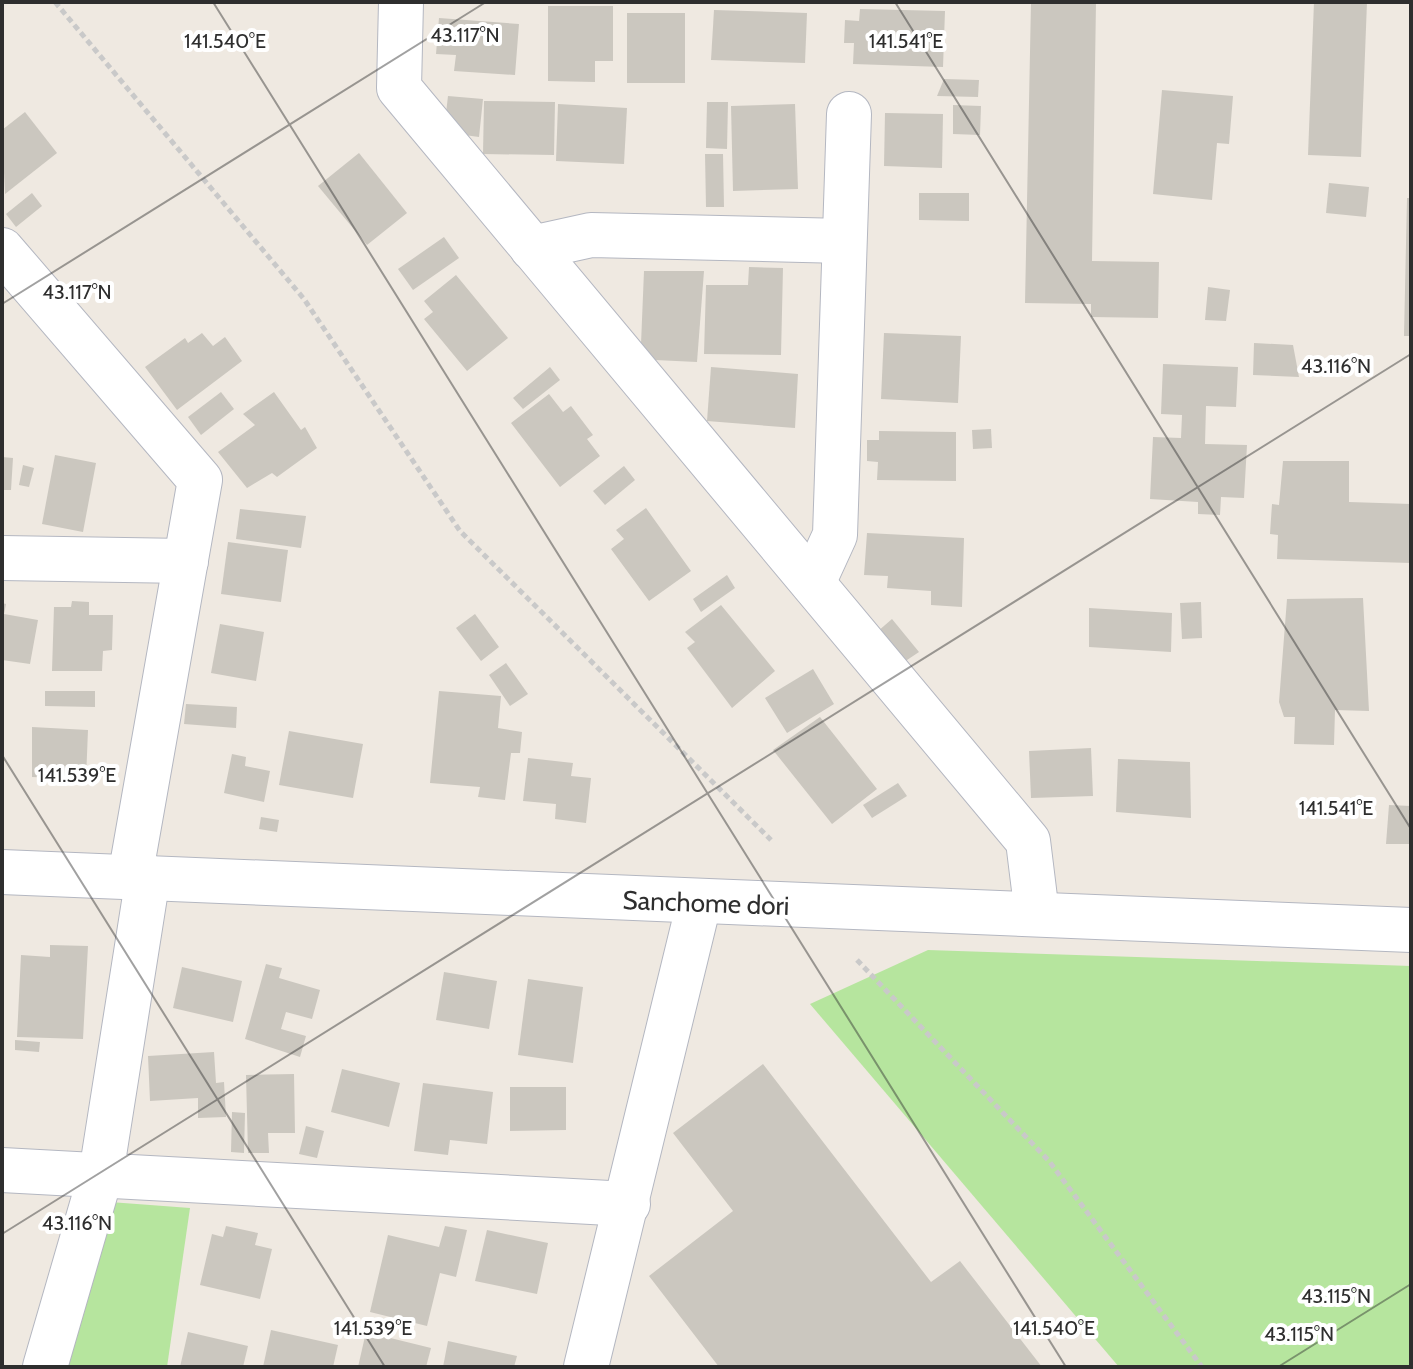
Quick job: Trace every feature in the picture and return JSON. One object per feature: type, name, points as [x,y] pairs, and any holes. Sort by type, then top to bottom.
[{"type":"street","points":[[401,2],[399,88],[1028,841],[1037,914]]},
{"type":"street","points":[[813,583],[835,535],[849,114]]},
{"type":"street","points":[[532,248],[591,235],[844,241]]},
{"type":"street","points":[[2,250],[200,480],[139,877],[101,1174],[45,1367]]},
{"type":"street","points":[[2,558],[186,561]]},
{"type":"street","name":"Sanchome dori","points":[[2,872],[1411,930]]},
{"type":"street","points":[[586,1367],[699,903]]},
{"type":"street","points":[[2,1170],[628,1204]]},
{"type":"path","points":[[55,2],[304,299],[460,531],[771,840]]},
{"type":"path","points":[[857,960],[1049,1161],[1202,1367]]},
{"type":"green space","points":[[928,950],[1411,966],[1411,1367],[1119,1367],[810,1004]]},
{"type":"green space","points":[[110,1202],[190,1208],[167,1367],[64,1367]]},
{"type":"building","points":[[1031,2],[1096,2],[1092,261],[1159,262],[1158,318],[1091,317],[1091,304],[1025,303]]},
{"type":"building","points":[[1314,2],[1367,2],[1361,157],[1308,155]]},
{"type":"building","points":[[548,6],[613,6],[613,61],[595,61],[595,82],[548,81]]},
{"type":"building","points":[[860,9],[945,11],[943,67],[853,64],[854,43],[844,43],[845,20],[859,21]]},
{"type":"building","points":[[714,10],[807,13],[805,63],[711,60]]},
{"type":"building","points":[[627,13],[685,13],[685,83],[627,83]]},
{"type":"building","points":[[439,18],[519,24],[515,75],[454,71],[456,55],[436,54]]},
{"type":"building","points":[[944,79],[979,80],[978,97],[937,96]]},
{"type":"building","points":[[1162,90],[1233,96],[1229,144],[1217,143],[1212,200],[1153,194]]},
{"type":"building","points":[[448,96],[483,99],[479,137],[457,134],[458,123],[445,122]]},
{"type":"building","points":[[484,101],[555,102],[554,155],[483,154]]},
{"type":"building","points":[[707,102],[728,102],[727,149],[706,148]]},
{"type":"building","points":[[558,104],[627,108],[624,164],[556,161]]},
{"type":"building","points":[[795,104],[798,189],[733,191],[731,106]]},
{"type":"building","points":[[953,105],[981,106],[980,135],[953,134]]},
{"type":"building","points":[[25,112],[57,153],[5,194],[2,130]]},
{"type":"building","points":[[885,113],[943,114],[942,168],[884,166]]},
{"type":"building","points":[[359,153],[407,213],[367,245],[318,186]]},
{"type":"building","points":[[705,154],[723,154],[724,207],[706,207]]},
{"type":"building","points":[[1329,183],[1369,187],[1366,217],[1326,213]]},
{"type":"building","points":[[32,193],[42,206],[16,227],[6,214]]},
{"type":"building","points":[[919,193],[969,193],[969,221],[919,220]]},
{"type":"building","points":[[1407,198],[1411,198],[1411,336],[1404,336]]},
{"type":"building","points":[[444,237],[459,258],[413,290],[398,269]]},
{"type":"building","points":[[749,267],[783,268],[781,355],[704,354],[706,285],[748,285]]},
{"type":"building","points":[[644,271],[704,271],[697,362],[655,360],[641,344]]},
{"type":"building","points":[[456,275],[508,338],[467,371],[424,319],[433,312],[424,301]]},
{"type":"building","points":[[1208,287],[1230,290],[1226,321],[1205,320]]},
{"type":"building","points":[[202,333],[213,346],[225,337],[242,361],[177,410],[145,367],[185,338],[188,343]]},
{"type":"building","points":[[884,333],[961,336],[958,403],[881,399]]},
{"type":"building","points":[[1254,343],[1293,345],[1299,377],[1253,375]]},
{"type":"building","points":[[1163,364],[1238,367],[1236,407],[1206,406],[1205,444],[1247,445],[1244,498],[1221,497],[1220,515],[1198,514],[1198,502],[1150,499],[1153,437],[1181,438],[1182,415],[1161,414]]},
{"type":"building","points":[[550,367],[560,380],[523,409],[513,398]]},
{"type":"building","points":[[711,367],[798,374],[795,428],[707,421]]},
{"type":"building","points":[[221,392],[234,409],[201,435],[188,417]]},
{"type":"building","points":[[274,392],[301,430],[305,427],[317,448],[277,477],[272,473],[247,488],[218,452],[255,425],[243,414]]},
{"type":"building","points":[[549,394],[563,412],[571,406],[593,435],[587,439],[600,456],[560,487],[511,423]]},
{"type":"building","points":[[991,429],[992,448],[973,449],[972,430]]},
{"type":"building","points":[[879,431],[956,432],[956,481],[877,480],[878,462],[867,461],[867,440],[879,440]]},
{"type":"building","points":[[55,455],[96,463],[83,532],[42,524]]},
{"type":"building","points":[[2,457],[13,458],[11,490],[2,490]]},
{"type":"building","points":[[1283,461],[1349,461],[1349,502],[1411,504],[1411,563],[1277,559],[1278,535],[1270,534],[1272,504],[1279,505]]},
{"type":"building","points":[[23,465],[34,468],[29,487],[19,485]]},
{"type":"building","points":[[624,466],[635,480],[605,505],[593,491]]},
{"type":"building","points":[[646,508],[691,571],[649,601],[611,549],[624,539],[616,530]]},
{"type":"building","points":[[240,509],[306,516],[301,548],[236,539]]},
{"type":"building","points":[[867,533],[964,538],[962,607],[931,605],[931,591],[887,588],[888,576],[864,575]]},
{"type":"building","points":[[228,542],[288,550],[281,602],[221,594]]},
{"type":"building","points":[[727,575],[735,588],[701,612],[693,599]]},
{"type":"building","points":[[1363,598],[1369,711],[1335,710],[1334,745],[1294,744],[1295,717],[1284,717],[1279,702],[1287,599]]},
{"type":"building","points":[[72,601],[89,602],[89,615],[113,615],[112,650],[103,651],[102,671],[52,671],[54,607],[71,607]]},
{"type":"building","points":[[1201,602],[1202,638],[1182,639],[1180,603]]},
{"type":"building","points":[[2,603],[6,604],[4,614],[38,620],[30,664],[2,660]]},
{"type":"building","points":[[721,605],[775,671],[732,708],[687,648],[695,642],[685,632]]},
{"type":"building","points":[[1089,608],[1172,613],[1171,652],[1089,647]]},
{"type":"building","points":[[475,614],[499,647],[481,661],[456,628]]},
{"type":"building","points":[[892,619],[919,652],[898,666],[877,632]]},
{"type":"building","points":[[220,624],[264,632],[256,681],[211,673]]},
{"type":"building","points":[[506,663],[528,694],[510,706],[489,675]]},
{"type":"building","points":[[813,669],[834,704],[787,733],[765,698]]},
{"type":"building","points":[[45,691],[95,691],[95,707],[45,706]]},
{"type":"building","points":[[439,691],[501,696],[498,728],[522,732],[520,753],[511,753],[505,800],[478,797],[480,787],[430,783]]},
{"type":"building","points":[[186,704],[237,707],[236,728],[184,724]]},
{"type":"building","points":[[820,717],[877,789],[832,824],[773,750]]},
{"type":"building","points":[[32,727],[88,730],[86,779],[32,777]]},
{"type":"building","points":[[289,731],[363,744],[353,798],[279,785]]},
{"type":"building","points":[[1091,748],[1093,796],[1031,798],[1029,751]]},
{"type":"building","points":[[232,754],[246,757],[245,766],[270,771],[264,802],[224,793]]},
{"type":"building","points":[[528,758],[573,763],[571,776],[591,778],[586,823],[555,819],[556,804],[523,801]]},
{"type":"building","points":[[1118,759],[1190,762],[1191,818],[1116,812]]},
{"type":"building","points":[[898,783],[907,796],[872,818],[863,805]]},
{"type":"building","points":[[1389,805],[1411,806],[1411,844],[1386,844]]},
{"type":"building","points":[[261,817],[279,820],[277,832],[259,829]]},
{"type":"building","points":[[50,945],[88,946],[83,1039],[17,1037],[21,955],[50,957]]},
{"type":"building","points":[[266,964],[282,968],[279,978],[320,990],[312,1019],[286,1012],[281,1029],[306,1036],[300,1057],[245,1039]]},
{"type":"building","points":[[182,967],[242,981],[233,1022],[173,1008]]},
{"type":"building","points":[[444,972],[497,981],[489,1029],[436,1020]]},
{"type":"building","points":[[528,979],[583,987],[573,1063],[518,1055]]},
{"type":"building","points":[[15,1040],[40,1042],[39,1052],[15,1050]]},
{"type":"building","points":[[214,1052],[216,1083],[224,1082],[226,1117],[198,1118],[198,1098],[150,1101],[148,1056]]},
{"type":"building","points":[[763,1064],[931,1282],[960,1261],[1042,1367],[719,1367],[649,1276],[733,1211],[673,1133]]},
{"type":"building","points":[[342,1069],[400,1083],[389,1127],[331,1112]]},
{"type":"building","points":[[294,1074],[295,1133],[268,1133],[269,1153],[248,1153],[246,1075]]},
{"type":"building","points":[[423,1083],[493,1092],[487,1144],[450,1140],[448,1155],[414,1151]]},
{"type":"building","points":[[510,1087],[566,1087],[566,1130],[510,1131]]},
{"type":"building","points":[[232,1112],[245,1113],[244,1153],[231,1152]]},
{"type":"building","points":[[306,1126],[324,1131],[317,1158],[299,1154]]},
{"type":"building","points":[[226,1226],[258,1233],[255,1245],[272,1249],[260,1299],[200,1285],[212,1234],[223,1237]]},
{"type":"building","points":[[445,1226],[467,1230],[456,1277],[440,1273],[427,1326],[370,1312],[388,1235],[439,1247]]},
{"type":"building","points":[[487,1230],[548,1243],[537,1294],[475,1281]]},
{"type":"building","points":[[271,1330],[338,1345],[333,1367],[263,1367]]},
{"type":"building","points":[[188,1332],[248,1346],[243,1367],[180,1367]]},
{"type":"building","points":[[366,1332],[431,1348],[426,1367],[358,1367]]},
{"type":"building","points":[[448,1341],[517,1356],[514,1367],[443,1367]]}]
